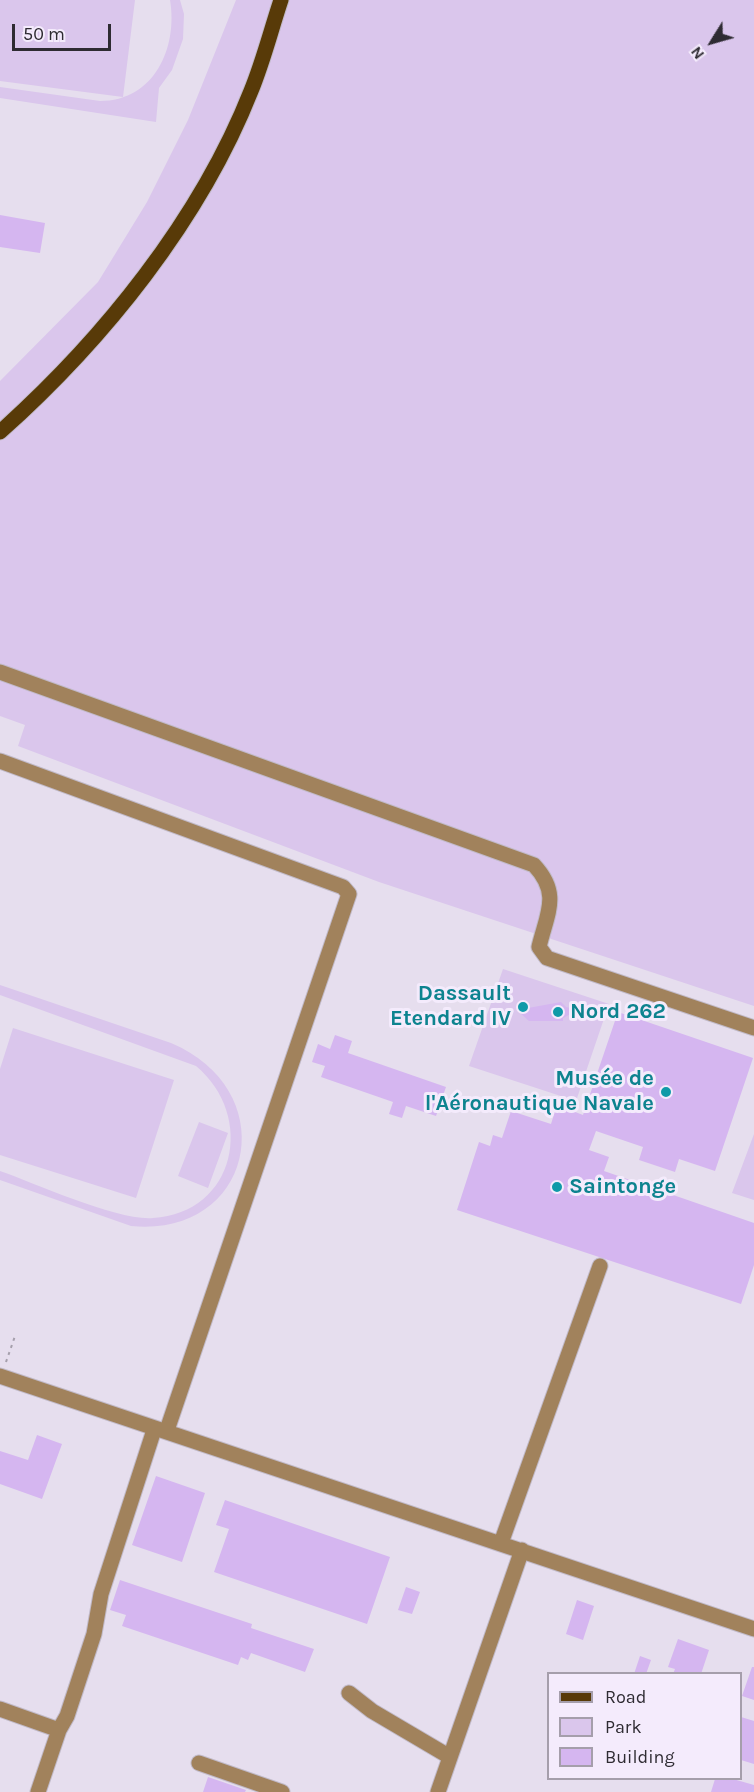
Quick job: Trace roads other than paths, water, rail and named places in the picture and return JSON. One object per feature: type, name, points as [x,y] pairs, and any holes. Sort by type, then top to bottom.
[{"type":"main road","points":[[0,432],[38,399],[92,341],[147,273],[188,211],[225,149],[252,90],[281,0]]},
{"type":"street","points":[[0,672],[534,866],[547,879],[551,895],[539,947],[547,958],[754,1028]]},
{"type":"street","points":[[0,761],[343,887],[349,894],[101,1594],[94,1634],[67,1716],[59,1730],[38,1792]]},
{"type":"street","points":[[501,1543],[600,1266]]},
{"type":"street","points":[[1,1376],[754,1629]]},
{"type":"street","points":[[438,1792],[522,1550]]},
{"type":"street","points":[[349,1693],[372,1711],[450,1757]]},
{"type":"street","points":[[0,1709],[59,1730]]},
{"type":"street","points":[[199,1763],[282,1792]]},
{"type":"place","name":"Dassault Etendard IV","points":[[523,1007]]},
{"type":"place","name":"Nord 262","points":[[558,1012]]},
{"type":"place","name":"Musée de l'Aéronautique Navale","points":[[666,1092]]},
{"type":"place","name":"Saintonge","points":[[557,1187]]}]
